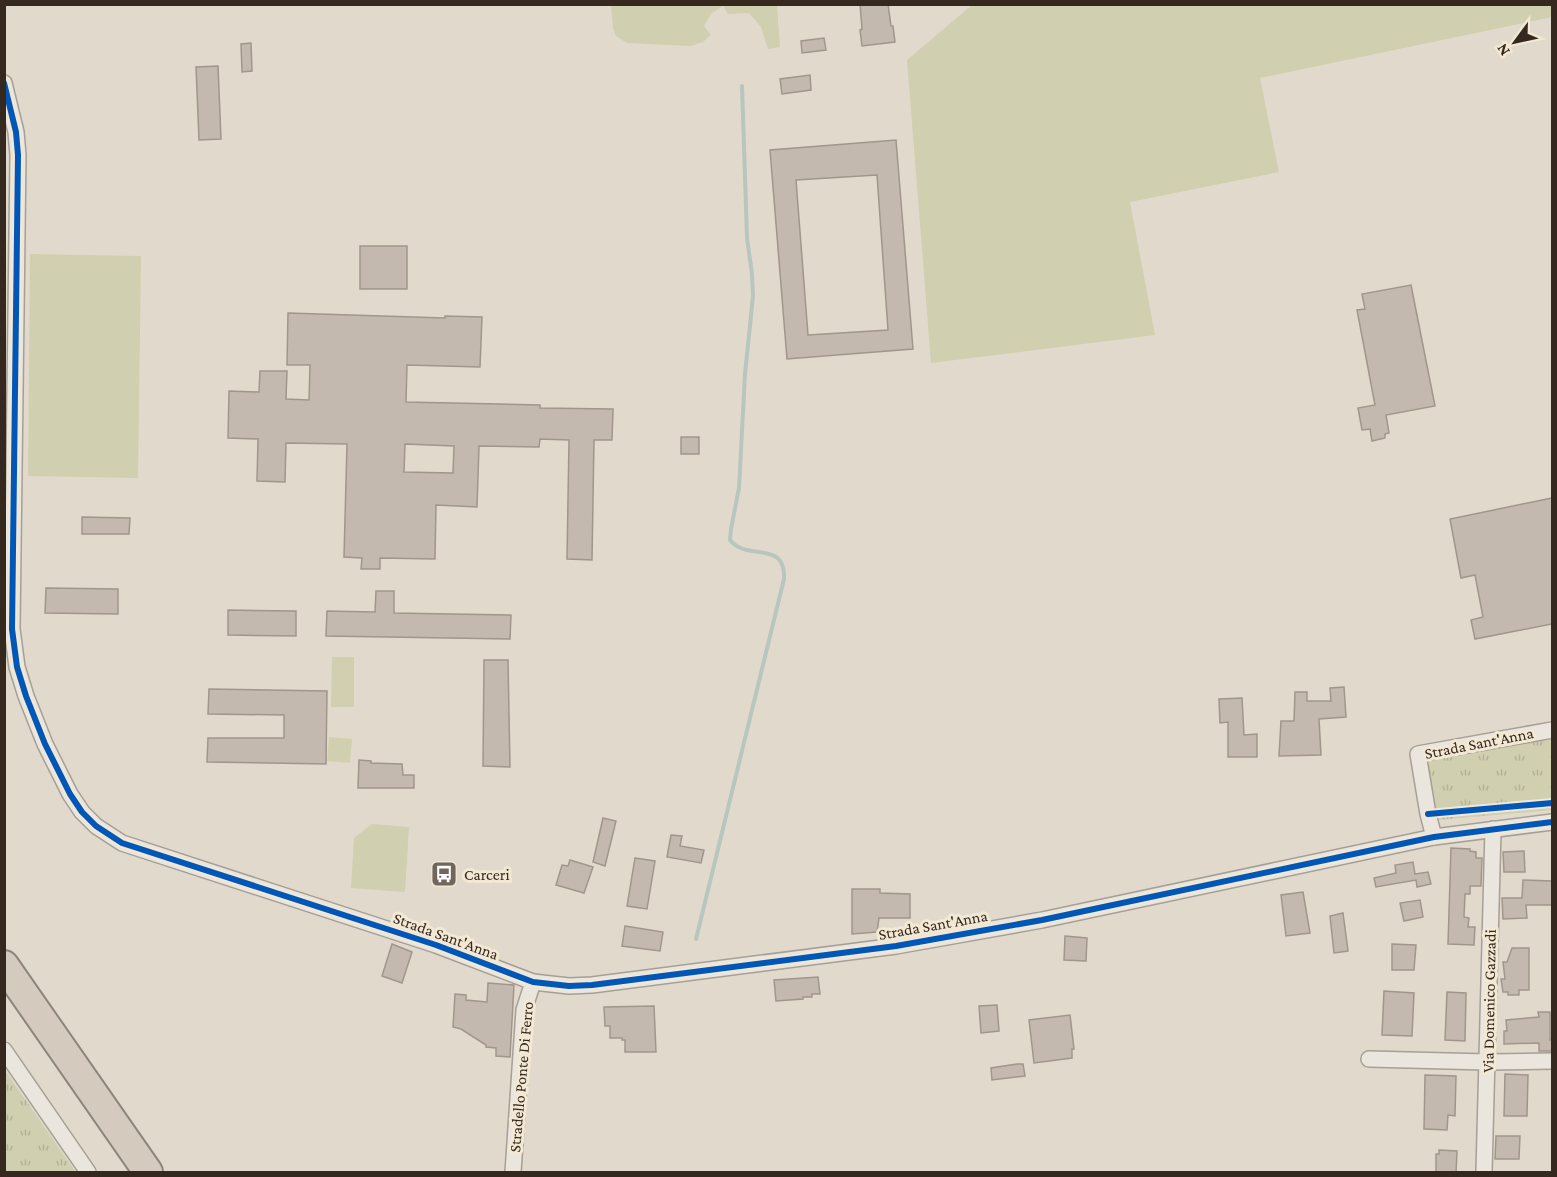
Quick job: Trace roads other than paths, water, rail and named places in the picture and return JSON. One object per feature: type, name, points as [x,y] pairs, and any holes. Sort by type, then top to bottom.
[{"type":"highway","points":[[4,965],[148,1173]]},
{"type":"highway","points":[[4,999],[125,1173]]},
{"type":"street","name":"Strada Sant'Anna","points":[[4,83],[16,132],[18,155],[12,629],[17,667],[45,744],[70,794],[82,812],[96,826],[122,843],[436,945],[533,982],[569,986],[592,985],[896,946],[1042,920],[1434,837],[1552,822]]},
{"type":"street","name":"Strada Sant'Anna","points":[[1434,837],[1418,754],[1552,730]]},
{"type":"street","name":"Via Domenico Gazzadi","points":[[1484,1173],[1493,829]]},
{"type":"street","name":"Stradello Ponte Di Ferro","points":[[513,1173],[524,1010],[533,982]]},
{"type":"street","points":[[4,1050],[88,1173]]},
{"type":"street","points":[[1369,1059],[1552,1061]]},
{"type":"waterway","points":[[696,939],[784,579],[783,567],[779,559],[772,555],[746,550],[730,540],[739,488],[745,374],[753,296],[747,238],[742,86]]},
{"type":"place","name":"Carceri","points":[[444,874]]}]
